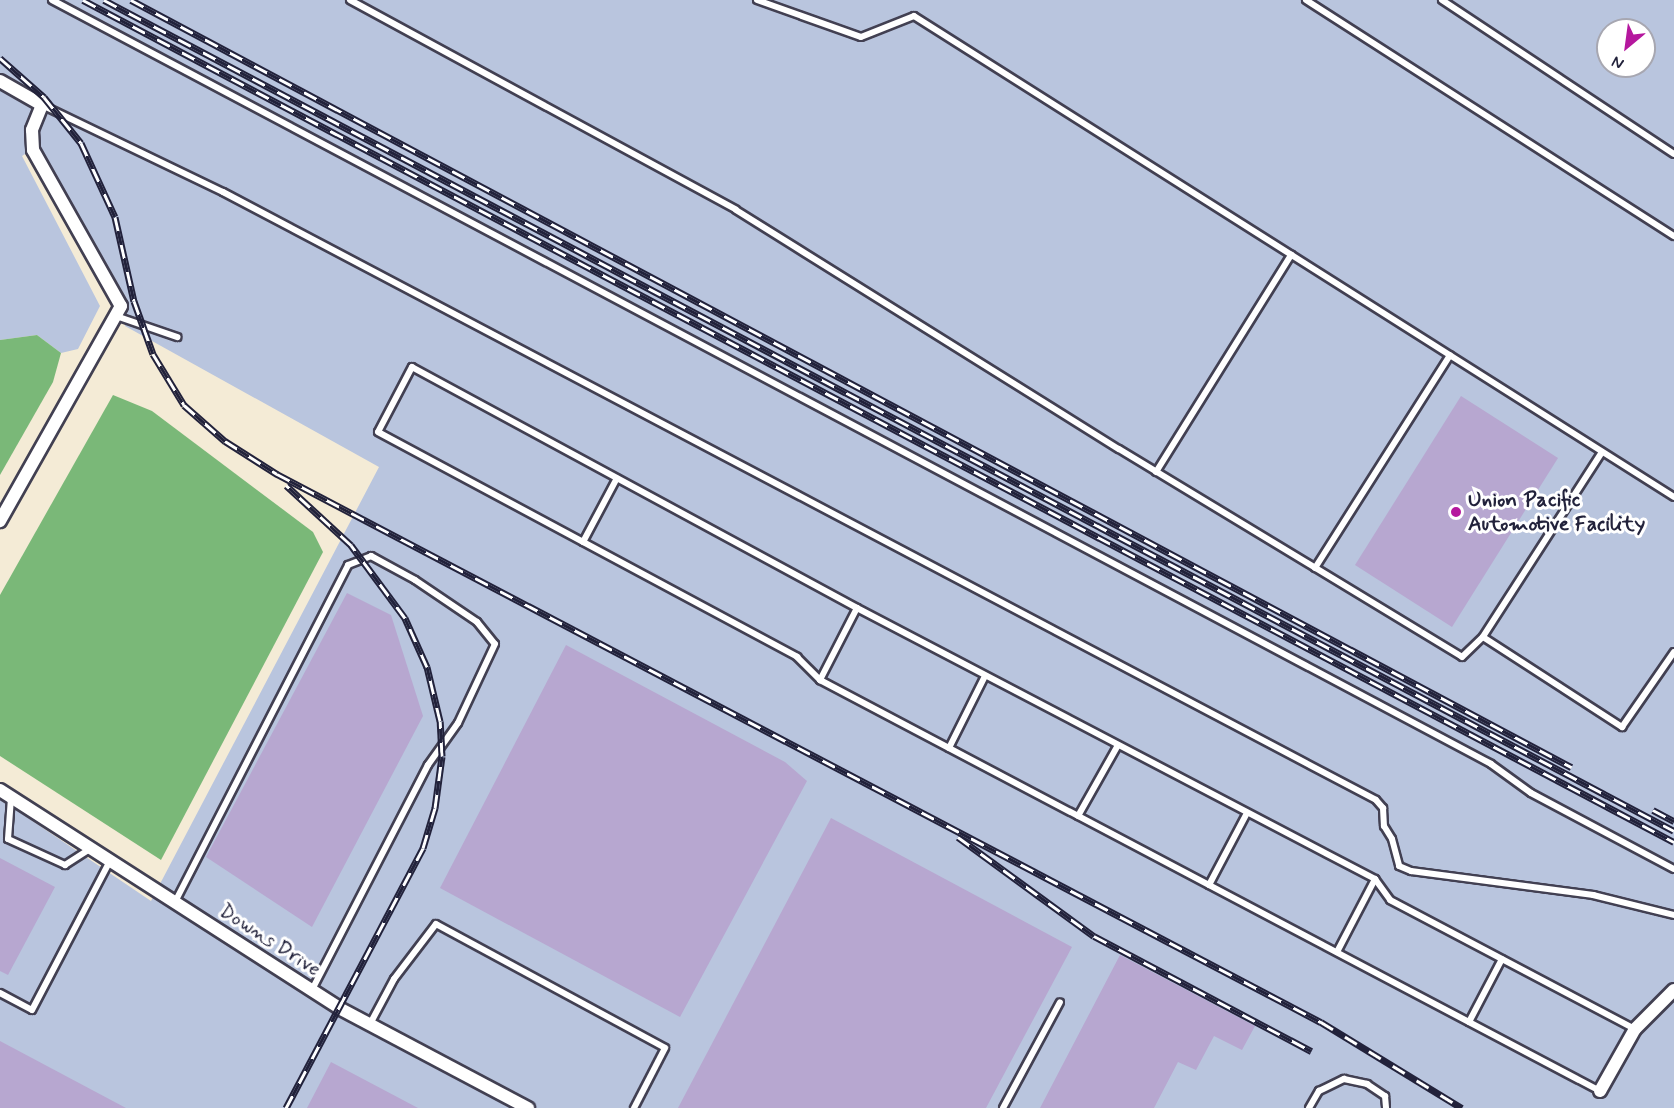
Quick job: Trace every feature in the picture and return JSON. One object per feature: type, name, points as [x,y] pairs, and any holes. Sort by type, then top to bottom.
[{"type":"street","points":[[0,81],[42,105],[32,130],[33,150],[121,306],[0,521]]},
{"type":"street","name":"Downs Drive","points":[[0,790],[312,990],[370,1024],[528,1108]]},
{"type":"street","points":[[1600,1091],[1635,1029],[1674,990]]},
{"type":"lane","points":[[52,0],[1481,758],[1531,793],[1674,869]]},
{"type":"lane","points":[[351,0],[736,210],[1156,472],[1462,657],[1483,637],[1602,452]]},
{"type":"lane","points":[[757,0],[861,37],[914,16],[1674,498]]},
{"type":"lane","points":[[1306,0],[1674,236]]},
{"type":"lane","points":[[1442,0],[1674,154]]},
{"type":"lane","points":[[42,105],[166,162],[1376,800],[1383,808],[1384,826],[1392,839],[1399,866],[1411,871],[1593,895],[1674,915]]},
{"type":"lane","points":[[1156,472],[1291,255]]},
{"type":"lane","points":[[115,316],[177,337]]},
{"type":"lane","points":[[1315,568],[1450,355]]},
{"type":"lane","points":[[1600,1091],[820,680],[797,657],[378,432],[412,367],[857,608],[1375,879],[1390,900],[1635,1029]]},
{"type":"lane","points":[[583,542],[617,478]]},
{"type":"lane","points":[[175,902],[348,565],[371,556],[415,580],[477,622],[495,644],[458,723],[428,765],[312,990]]},
{"type":"lane","points":[[820,680],[857,608]]},
{"type":"lane","points":[[1483,637],[1623,727],[1674,652]]},
{"type":"lane","points":[[949,748],[985,676]]},
{"type":"lane","points":[[1078,816],[1118,745]]},
{"type":"lane","points":[[11,797],[8,839],[65,865],[91,848]]},
{"type":"lane","points":[[1209,885],[1247,813]]},
{"type":"lane","points":[[0,993],[32,1010],[110,861]]},
{"type":"lane","points":[[1337,952],[1375,879]]},
{"type":"lane","points":[[370,1024],[394,979],[436,924],[665,1048],[634,1108]]},
{"type":"lane","points":[[1469,1022],[1502,959]]},
{"type":"lane","points":[[1003,1108],[1060,1002]]},
{"type":"lane","points":[[1309,1108],[1319,1091],[1344,1079],[1367,1084],[1385,1096],[1386,1108]]},
{"type":"shaded area","points":[[0,0],[1674,0],[1674,1108],[0,1108],[0,799],[151,901],[379,467],[125,326],[126,298],[39,145],[22,156],[100,306],[78,349],[61,353],[37,335],[0,340]]},
{"type":"green space","points":[[37,335],[61,353],[53,382],[0,475],[0,340]]},
{"type":"green space","points":[[113,395],[152,411],[313,532],[323,552],[161,860],[0,756],[0,595]]},
{"type":"building","name":"Union Pacific Automotive Facility","points":[[1461,396],[1558,458],[1452,627],[1355,565]]},
{"type":"building","points":[[347,593],[391,615],[423,716],[312,927],[206,857]]},
{"type":"building","points":[[566,645],[785,762],[807,781],[680,1017],[440,888]]},
{"type":"building","points":[[831,818],[1072,947],[986,1108],[678,1108]]},
{"type":"building","points":[[0,858],[55,887],[8,975],[0,971]]},
{"type":"building","points":[[1120,955],[1255,1026],[1242,1050],[1214,1036],[1196,1070],[1178,1062],[1154,1108],[1040,1108]]},
{"type":"building","points":[[0,1041],[126,1108],[0,1108]]},
{"type":"building","points":[[331,1062],[418,1108],[307,1108]]},
{"type":"railway","points":[[83,0],[1674,842]]},
{"type":"railway","points":[[104,0],[1674,831]]},
{"type":"railway","points":[[131,0],[1571,767]]},
{"type":"railway","points":[[0,58],[44,97],[81,143],[115,217],[134,301],[153,354],[184,405],[225,441],[277,474],[1321,1022],[1462,1108]]},
{"type":"railway","points":[[286,485],[351,545],[405,618],[427,667],[440,721],[442,756],[435,808],[423,848],[286,1108]]},
{"type":"railway","points":[[1653,810],[1674,821]]},
{"type":"railway","points":[[958,837],[1094,936],[1311,1051]]},
{"type":"place","name":"Union Pacific Automotive Facility","points":[[1456,512]]}]
